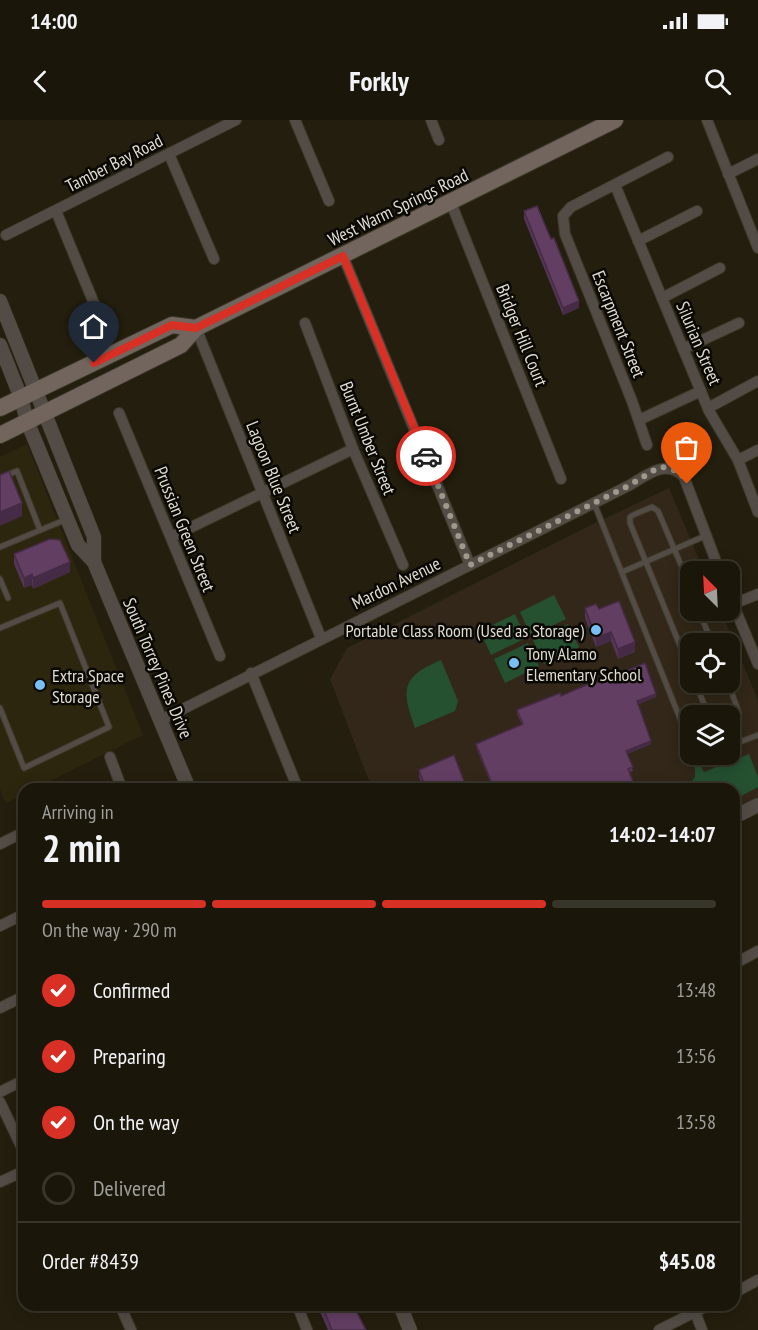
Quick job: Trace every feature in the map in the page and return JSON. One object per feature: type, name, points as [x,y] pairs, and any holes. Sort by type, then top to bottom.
[{"type":"main road","name":"West Warm Springs Road","points":[[0,435],[181,345],[196,328],[615,120]]},
{"type":"main road","name":"West Warm Springs Road","points":[[0,408],[172,325],[196,328]]},
{"type":"street","name":"Tamber Bay Road","points":[[6,235],[236,120]]},
{"type":"street","points":[[295,120],[329,201]]},
{"type":"street","points":[[431,120],[439,140]]},
{"type":"street","points":[[707,120],[755,234],[758,248]]},
{"type":"street","points":[[169,154],[214,259]]},
{"type":"street","points":[[615,185],[668,157]]},
{"type":"street","points":[[728,174],[758,159]]},
{"type":"street","name":"Escarpment Street","points":[[615,185],[571,207],[563,216],[565,234],[647,445]]},
{"type":"street","name":"Silurian Street","points":[[615,185],[708,408],[738,460],[758,512]]},
{"type":"street","name":"Bridger Hill Court","points":[[451,203],[561,479]]},
{"type":"street","points":[[56,211],[100,318]]},
{"type":"street","points":[[638,241],[697,211]]},
{"type":"street","points":[[343,256],[470,565]]},
{"type":"street","points":[[662,298],[720,268]]},
{"type":"street","name":"South Torrey Pines Drive","points":[[0,301],[94,537],[94,562]]},
{"type":"street","name":"Burnt Umber Street","points":[[305,323],[353,449],[403,565]]},
{"type":"street","points":[[683,350],[739,323]]},
{"type":"street","name":"Lagoon Blue Street","points":[[196,328],[321,638]]},
{"type":"street","name":"South Torrey Pines Drive","points":[[0,345],[21,398],[27,421],[78,545],[94,562],[187,783]]},
{"type":"street","points":[[708,408],[758,381]]},
{"type":"street","points":[[639,420],[701,391]]},
{"type":"street","name":"Prussian Green Street","points":[[119,413],[220,656]]},
{"type":"street","points":[[171,537],[353,449]]},
{"type":"street","points":[[738,460],[758,450]]},
{"type":"street","name":"Mardon Avenue","points":[[161,720],[630,485],[656,469],[663,467],[680,472],[684,477],[706,535]]},
{"type":"street","points":[[706,535],[716,561]]},
{"type":"street","points":[[740,597],[758,594]]},
{"type":"street","points":[[740,621],[758,664]]},
{"type":"street","points":[[251,673],[296,783]]},
{"type":"street","points":[[110,758],[117,783]]},
{"type":"street","points":[[740,815],[758,805]]},
{"type":"street","points":[[0,844],[18,835]]},
{"type":"street","points":[[0,926],[18,917]]},
{"type":"street","points":[[740,961],[758,951]]},
{"type":"street","points":[[0,1008],[18,999]]},
{"type":"street","points":[[0,1092],[18,1083]]},
{"type":"street","points":[[0,1102],[18,1140]]},
{"type":"street","points":[[0,1182],[18,1174]]},
{"type":"street","points":[[740,1290],[758,1280]]},
{"type":"street","points":[[122,1311],[130,1330]]},
{"type":"street","points":[[299,1311],[307,1330]]},
{"type":"street","points":[[402,1311],[410,1330]]},
{"type":"street","points":[[658,1330],[694,1312],[702,1330]]},
{"type":"lane","points":[[0,478],[17,471],[40,530]]},
{"type":"lane","points":[[594,503],[680,718]]},
{"type":"lane","points":[[680,561],[656,508],[652,507],[630,517],[630,523],[680,645]]},
{"type":"lane","points":[[0,547],[68,519]]},
{"type":"lane","points":[[622,572],[706,535]]},
{"type":"lane","points":[[0,579],[8,598]]},
{"type":"lane","points":[[0,628],[60,603],[109,727],[24,768],[0,708]]},
{"type":"lane","points":[[740,742],[758,735]]},
{"type":"shaded area","points":[[27,444],[143,735],[46,783],[18,783],[18,797],[6,803],[0,789],[0,457]]},
{"type":"shaded area","name":"Tony Alamo Elementary School","points":[[669,488],[700,561],[680,561],[680,621],[725,621],[730,633],[680,633],[680,693],[740,693],[740,657],[758,700],[758,805],[740,814],[740,783],[370,783],[330,679],[347,648]]},
{"type":"green space","points":[[554,595],[566,619],[531,636],[520,612]]},
{"type":"green space","points":[[515,614],[526,638],[491,655],[480,631]]},
{"type":"green space","points":[[568,624],[579,647],[544,664],[533,640]]},
{"type":"green space","points":[[528,643],[539,666],[505,683],[494,659]]},
{"type":"green space","points":[[441,660],[458,701],[455,711],[415,728],[408,703],[408,686],[418,672]]},
{"type":"green space","points":[[749,754],[758,777],[758,787],[740,797],[740,783],[690,783],[695,777],[695,767],[700,765],[704,772],[722,765],[740,765],[740,758]]},
{"type":"building","points":[[537,206],[551,239],[554,238],[579,301],[563,308],[524,211]]},
{"type":"building","points":[[9,471],[22,503],[0,512],[0,475]]},
{"type":"building","points":[[50,539],[60,540],[70,562],[33,578],[32,574],[24,578],[14,554]]},
{"type":"building","points":[[619,601],[635,642],[618,649],[611,632],[596,638],[585,608],[596,604],[599,609]]},
{"type":"building","name":"Tony Alamo Elementary School","points":[[645,663],[656,694],[637,701],[651,741],[626,751],[633,767],[628,769],[634,783],[492,783],[476,744],[523,724],[517,710],[560,693],[561,696],[593,682],[594,684]]},
{"type":"building","points":[[454,755],[465,783],[424,783],[419,770]]},
{"type":"building","points":[[324,1311],[356,1311],[366,1330],[332,1330]]},
{"type":"way so far","points":[[426,456],[470,565],[630,485],[656,469],[663,467],[680,472],[687,484]]},
{"type":"place","name":"Portable Class Room (Used as Storage)","points":[[596,630]]},
{"type":"place","name":"Tony Alamo Elementary School","points":[[514,663]]},
{"type":"place","name":"Extra Space Storage","points":[[40,685]]},
{"type":"route","points":[[94,363],[172,325],[196,328],[343,256],[426,456]]}]
